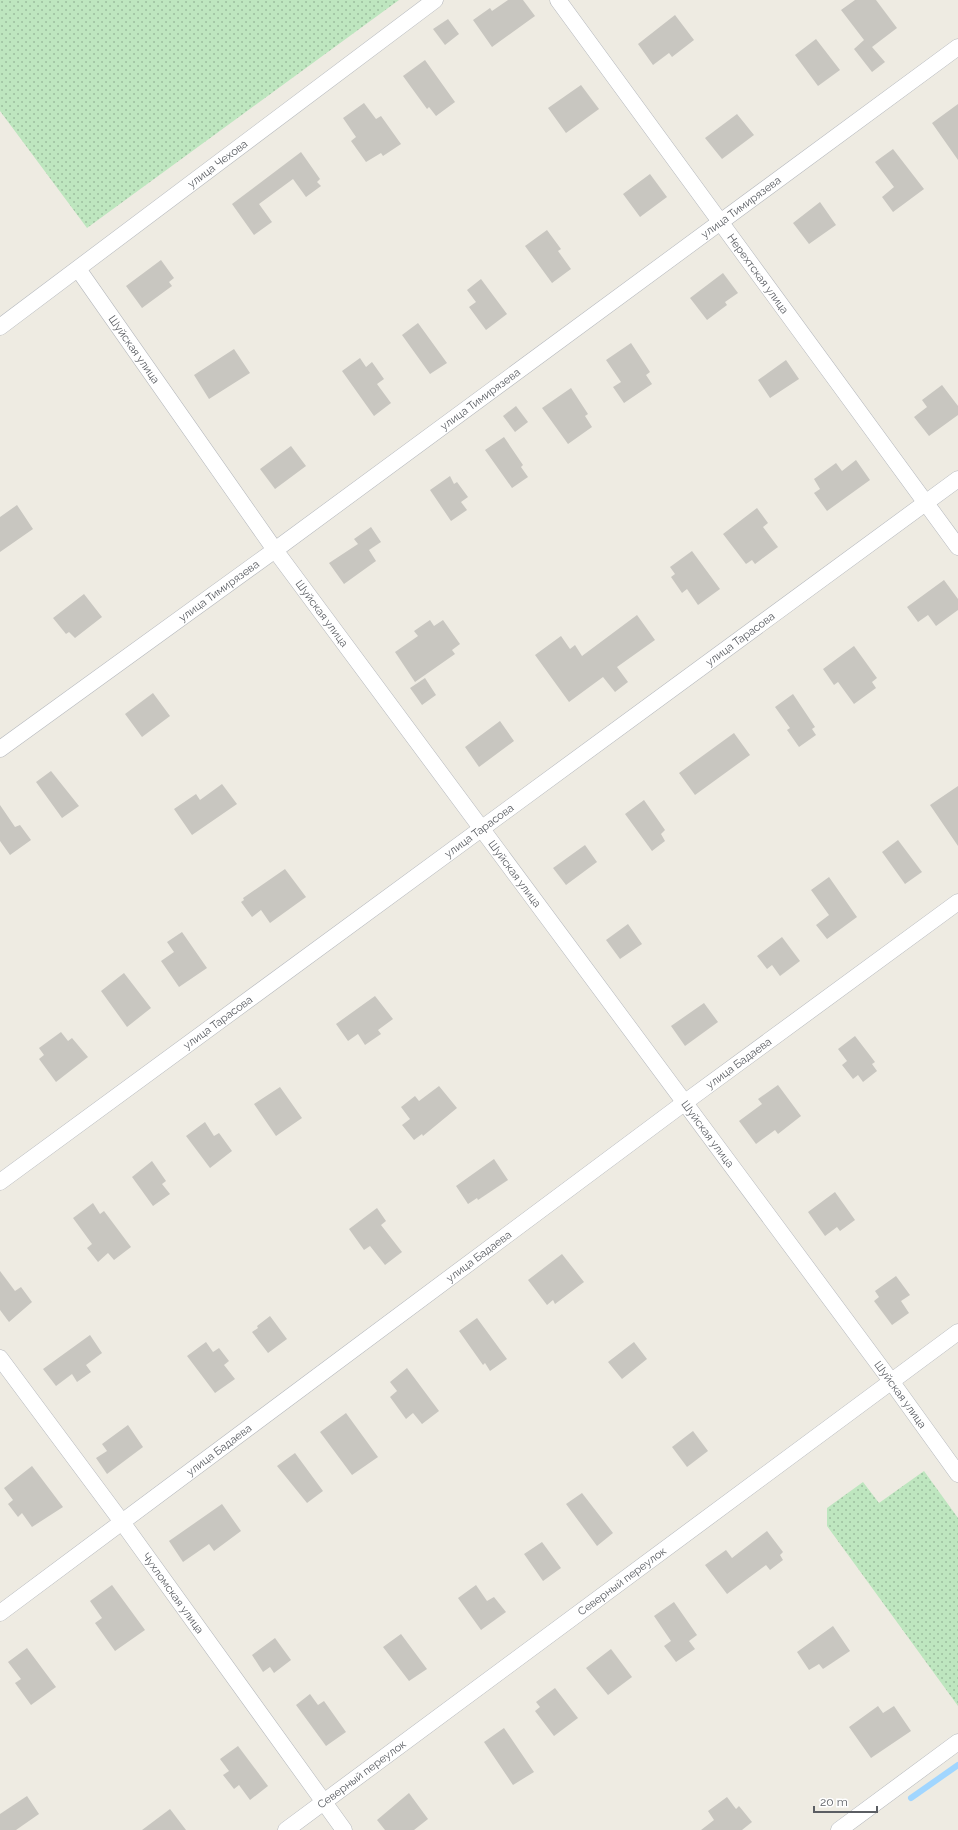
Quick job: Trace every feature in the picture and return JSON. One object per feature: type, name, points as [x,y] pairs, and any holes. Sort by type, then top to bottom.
[{"type":"street","name":"улица Чехова","points":[[0,327],[435,0]]},
{"type":"street","name":"Нерехтская улица","points":[[558,0],[719,223],[958,548]]},
{"type":"street","name":"улица Тимирязева","points":[[0,749],[275,550],[958,47]]},
{"type":"street","name":"Шуйская улица","points":[[78,269],[275,550],[481,830],[892,1381],[958,1474]]},
{"type":"street","name":"улица Тарасова","points":[[0,1182],[958,479]]},
{"type":"street","name":"улица Бадаева","points":[[0,1613],[684,1103],[958,902]]},
{"type":"street","name":"Северный переулок","points":[[286,1830],[958,1332]]},
{"type":"street","name":"Чухломская улица","points":[[0,1358],[122,1522],[344,1830]]},
{"type":"street","points":[[839,1830],[958,1742]]},
{"type":"green space","points":[[0,0],[399,0],[87,228],[0,111]]},
{"type":"green space","points":[[924,1471],[958,1518],[958,1706],[827,1526],[827,1508],[863,1482],[879,1503]]},
{"type":"building","points":[[508,0],[523,0],[535,16],[492,47],[473,20],[490,8],[492,11]]},
{"type":"building","points":[[855,0],[876,0],[897,28],[872,47],[885,62],[872,72],[854,49],[864,40],[841,10]]},
{"type":"building","points":[[675,15],[694,40],[672,57],[669,53],[653,65],[638,44]]},
{"type":"building","points":[[448,19],[459,34],[445,45],[433,29]]},
{"type":"building","points":[[816,39],[840,70],[818,86],[795,55]]},
{"type":"building","points":[[425,60],[455,102],[436,116],[429,107],[427,109],[403,76]]},
{"type":"building","points":[[581,85],[599,109],[566,133],[548,108]]},
{"type":"building","points":[[364,103],[376,119],[381,116],[401,144],[383,156],[381,153],[366,162],[351,141],[356,137],[343,118]]},
{"type":"building","points":[[958,104],[958,160],[932,123]]},
{"type":"building","points":[[737,114],[754,135],[722,159],[705,138]]},
{"type":"building","points":[[893,149],[924,189],[893,212],[882,197],[894,187],[875,162]]},
{"type":"building","points":[[301,152],[320,179],[317,182],[321,186],[306,197],[293,179],[259,204],[272,222],[254,235],[232,204]]},
{"type":"building","points":[[650,174],[667,197],[640,217],[623,194]]},
{"type":"building","points":[[820,202],[836,225],[809,244],[793,223]]},
{"type":"building","points":[[547,230],[561,249],[558,251],[571,269],[552,283],[525,246]]},
{"type":"building","points":[[161,260],[174,278],[169,282],[172,286],[142,308],[126,286]]},
{"type":"building","points":[[723,273],[738,293],[725,302],[727,305],[707,320],[690,298]]},
{"type":"building","points":[[481,279],[507,314],[486,330],[469,307],[476,302],[467,290]]},
{"type":"building","points":[[418,323],[447,363],[430,374],[402,335]]},
{"type":"building","points":[[631,343],[650,372],[646,375],[652,384],[624,403],[613,387],[621,382],[606,360]]},
{"type":"building","points":[[234,349],[250,373],[209,399],[194,375]]},
{"type":"building","points":[[360,358],[366,367],[372,362],[384,379],[377,384],[391,403],[374,416],[342,371]]},
{"type":"building","points":[[786,360],[799,379],[770,398],[758,380]]},
{"type":"building","points":[[942,385],[958,406],[958,415],[929,436],[914,417],[927,407],[922,400]]},
{"type":"building","points":[[571,388],[588,414],[585,416],[592,427],[568,444],[542,408]]},
{"type":"building","points":[[516,406],[528,422],[515,432],[503,416]]},
{"type":"building","points":[[504,437],[523,465],[521,467],[528,477],[512,488],[485,450]]},
{"type":"building","points":[[291,446],[306,466],[275,489],[260,469]]},
{"type":"building","points":[[856,460],[870,480],[827,511],[814,493],[820,489],[814,479],[836,463],[842,471]]},
{"type":"building","points":[[450,476],[454,484],[457,482],[468,497],[461,502],[467,510],[451,521],[430,490]]},
{"type":"building","points":[[17,505],[33,529],[0,552],[0,517]]},
{"type":"building","points":[[757,508],[768,523],[763,527],[778,547],[755,564],[752,560],[746,564],[723,534]]},
{"type":"building","points":[[371,527],[381,542],[369,550],[376,561],[344,584],[329,563],[358,544],[354,539]]},
{"type":"building","points":[[692,551],[720,589],[698,605],[687,589],[682,593],[671,577],[675,574],[670,567]]},
{"type":"building","points":[[944,580],[958,599],[958,610],[936,626],[928,615],[918,622],[907,607]]},
{"type":"building","points":[[84,594],[102,617],[75,638],[69,632],[66,634],[53,618]]},
{"type":"building","points":[[637,615],[655,640],[617,667],[628,682],[615,692],[603,677],[569,702],[535,655],[561,636],[570,649],[575,645],[582,656]]},
{"type":"building","points":[[430,620],[434,626],[443,620],[460,644],[452,650],[455,654],[415,682],[395,652],[418,636],[414,631]]},
{"type":"building","points":[[854,646],[877,678],[872,682],[876,688],[854,704],[838,682],[834,685],[823,669]]},
{"type":"building","points":[[425,678],[436,695],[422,705],[410,688]]},
{"type":"building","points":[[153,693],[170,716],[142,737],[125,714]]},
{"type":"building","points":[[793,694],[815,727],[812,729],[816,735],[799,747],[787,730],[790,728],[775,707]]},
{"type":"building","points":[[500,721],[514,741],[479,767],[465,747]]},
{"type":"building","points":[[734,733],[750,755],[695,795],[679,773]]},
{"type":"building","points":[[51,771],[79,806],[62,818],[36,782]]},
{"type":"building","points":[[222,784],[237,804],[192,835],[174,809],[196,794],[200,800]]},
{"type":"building","points":[[958,786],[958,846],[930,805]]},
{"type":"building","points":[[644,800],[665,830],[661,834],[665,841],[652,851],[625,814]]},
{"type":"building","points":[[0,805],[15,827],[20,825],[31,840],[10,855],[0,841]]},
{"type":"building","points":[[898,840],[922,872],[905,884],[882,852]]},
{"type":"building","points":[[585,845],[597,862],[566,885],[553,868]]},
{"type":"building","points":[[285,869],[306,897],[270,923],[261,910],[252,917],[241,902],[244,900],[243,898]]},
{"type":"building","points":[[829,877],[857,917],[827,939],[816,925],[829,915],[811,890]]},
{"type":"building","points":[[628,924],[642,944],[620,959],[606,940]]},
{"type":"building","points":[[182,932],[207,968],[179,987],[161,961],[174,952],[167,942]]},
{"type":"building","points":[[782,937],[800,961],[780,976],[772,965],[767,969],[757,956]]},
{"type":"building","points":[[124,973],[151,1008],[127,1027],[101,991]]},
{"type":"building","points":[[375,996],[393,1019],[378,1030],[381,1034],[365,1045],[358,1034],[348,1041],[336,1024]]},
{"type":"building","points":[[704,1003],[718,1022],[685,1046],[671,1026]]},
{"type":"building","points":[[61,1032],[68,1041],[72,1038],[88,1057],[56,1082],[39,1059],[44,1055],[39,1048]]},
{"type":"building","points":[[855,1036],[875,1062],[872,1064],[877,1071],[863,1082],[858,1075],[853,1079],[842,1065],[847,1061],[838,1049]]},
{"type":"building","points":[[778,1085],[801,1116],[778,1134],[775,1130],[756,1144],[739,1121],[762,1104],[758,1099]]},
{"type":"building","points":[[439,1086],[457,1108],[423,1136],[422,1134],[414,1140],[402,1125],[410,1119],[401,1107],[415,1096],[419,1101]]},
{"type":"building","points":[[280,1087],[302,1118],[276,1136],[254,1104]]},
{"type":"building","points":[[205,1122],[214,1136],[219,1133],[232,1151],[210,1168],[186,1136]]},
{"type":"building","points":[[494,1159],[508,1180],[478,1200],[477,1198],[468,1204],[456,1186]]},
{"type":"building","points":[[152,1161],[166,1181],[162,1184],[170,1194],[153,1206],[132,1177]]},
{"type":"building","points":[[835,1192],[855,1220],[840,1231],[837,1227],[825,1236],[808,1212]]},
{"type":"building","points":[[93,1203],[100,1214],[104,1211],[131,1247],[114,1260],[108,1253],[98,1262],[87,1248],[92,1244],[73,1218]]},
{"type":"building","points":[[377,1208],[386,1221],[381,1225],[402,1252],[385,1265],[370,1246],[364,1250],[349,1229]]},
{"type":"building","points":[[562,1254],[584,1282],[555,1304],[553,1300],[547,1305],[528,1280]]},
{"type":"building","points":[[0,1271],[15,1291],[21,1287],[32,1302],[9,1322],[0,1310]]},
{"type":"building","points":[[896,1276],[910,1295],[901,1301],[909,1313],[892,1325],[874,1301],[879,1297],[875,1291]]},
{"type":"building","points":[[270,1316],[287,1339],[268,1353],[252,1332]]},
{"type":"building","points":[[477,1318],[507,1359],[490,1371],[485,1363],[483,1365],[459,1331]]},
{"type":"building","points":[[90,1335],[102,1353],[86,1365],[91,1372],[77,1382],[72,1374],[56,1386],[43,1369]]},
{"type":"building","points":[[206,1342],[213,1352],[219,1348],[229,1361],[224,1365],[235,1379],[215,1393],[187,1356]]},
{"type":"building","points":[[634,1342],[647,1359],[622,1379],[608,1362]]},
{"type":"building","points":[[407,1368],[439,1411],[422,1424],[413,1413],[406,1419],[390,1397],[397,1391],[390,1382]]},
{"type":"building","points":[[346,1413],[378,1457],[352,1475],[320,1432]]},
{"type":"building","points":[[128,1425],[143,1447],[107,1474],[96,1458],[107,1451],[102,1444]]},
{"type":"building","points":[[693,1431],[708,1451],[687,1467],[672,1447]]},
{"type":"building","points":[[295,1453],[323,1491],[307,1503],[277,1466]]},
{"type":"building","points":[[32,1466],[63,1507],[32,1527],[22,1513],[18,1517],[8,1504],[13,1500],[4,1488]]},
{"type":"building","points":[[582,1493],[613,1533],[597,1546],[566,1504]]},
{"type":"building","points":[[222,1504],[241,1531],[214,1551],[209,1544],[183,1562],[169,1541]]},
{"type":"building","points":[[767,1531],[783,1552],[780,1555],[783,1560],[770,1570],[766,1565],[727,1594],[705,1565],[726,1550],[732,1558]]},
{"type":"building","points":[[542,1542],[561,1568],[543,1581],[524,1554]]},
{"type":"building","points":[[112,1585],[145,1630],[115,1651],[95,1623],[102,1618],[90,1601]]},
{"type":"building","points":[[476,1585],[487,1601],[494,1597],[506,1612],[481,1630],[458,1598]]},
{"type":"building","points":[[674,1602],[697,1635],[689,1641],[695,1649],[676,1662],[664,1646],[671,1641],[654,1616]]},
{"type":"building","points":[[833,1626],[850,1651],[823,1669],[819,1664],[809,1670],[797,1652]]},
{"type":"building","points":[[401,1634],[427,1669],[409,1681],[383,1647]]},
{"type":"building","points":[[275,1638],[291,1660],[274,1673],[270,1667],[263,1672],[252,1655]]},
{"type":"building","points":[[27,1648],[56,1687],[31,1705],[15,1683],[21,1679],[8,1662]]},
{"type":"building","points":[[611,1649],[632,1677],[608,1695],[586,1668]]},
{"type":"building","points":[[555,1688],[578,1718],[554,1736],[535,1711],[540,1707],[536,1702]]},
{"type":"building","points":[[310,1694],[318,1705],[324,1701],[346,1732],[326,1746],[296,1705]]},
{"type":"building","points":[[878,1706],[883,1713],[894,1706],[911,1731],[871,1758],[849,1727]]},
{"type":"building","points":[[504,1728],[534,1772],[513,1785],[484,1742]]},
{"type":"building","points":[[238,1746],[268,1786],[250,1800],[239,1785],[234,1789],[223,1775],[229,1771],[220,1759]]},
{"type":"building","points":[[409,1793],[428,1819],[414,1830],[385,1830],[377,1820]]},
{"type":"building","points":[[27,1796],[39,1814],[16,1830],[0,1830],[0,1814]]},
{"type":"building","points":[[727,1797],[736,1809],[739,1806],[752,1822],[742,1830],[701,1830],[714,1820],[708,1811]]},
{"type":"building","points":[[170,1809],[186,1830],[142,1830]]},
{"type":"waterway","points":[[911,1798],[958,1765]]}]
